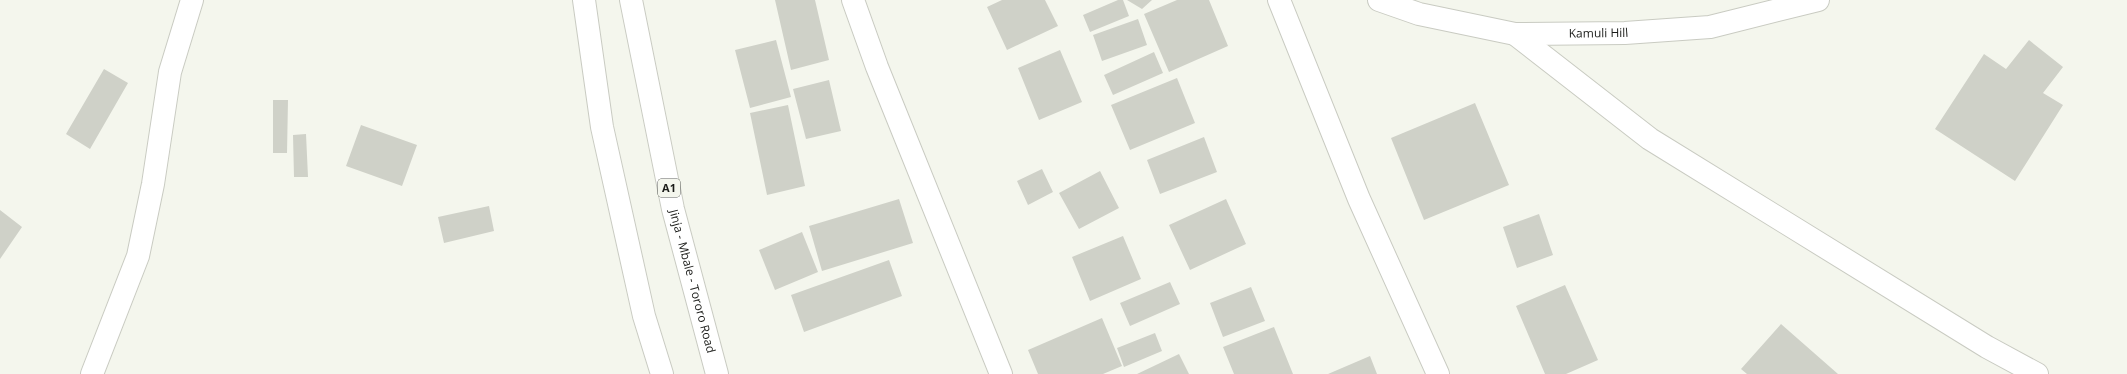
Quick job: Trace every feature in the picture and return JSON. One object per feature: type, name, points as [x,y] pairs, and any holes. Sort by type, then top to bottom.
[{"type":"main road","points":[[92,374],[138,256],[153,184],[170,72],[192,0]]},
{"type":"main road","points":[[584,0],[602,127],[644,316],[662,374]]},
{"type":"main road","name":"Jinja - Mbale - Tororo Road","points":[[631,0],[673,209],[717,374]]},
{"type":"main road","points":[[853,0],[877,67],[1001,374]]},
{"type":"main road","points":[[1278,0],[1359,200],[1438,374]]},
{"type":"main road","name":"Kamuli Hill","points":[[1379,0],[1419,14],[1515,34],[1625,33],[1710,27],[1818,0]]},
{"type":"main road","points":[[1515,34],[1650,139],[1987,347],[2036,374]]},
{"type":"building","points":[[775,0],[815,0],[829,60],[791,70]]},
{"type":"building","points":[[1002,0],[1045,0],[1058,26],[1007,50],[987,7]]},
{"type":"building","points":[[1118,0],[1123,0],[1129,16],[1090,32],[1083,15]]},
{"type":"building","points":[[1127,0],[1152,0],[1142,9]]},
{"type":"building","points":[[1177,0],[1209,0],[1228,46],[1169,72],[1144,14]]},
{"type":"building","points":[[1138,19],[1147,45],[1102,61],[1093,35]]},
{"type":"building","points":[[776,40],[791,97],[750,108],[735,50]]},
{"type":"building","points":[[2029,40],[2063,67],[2043,93],[2063,105],[2015,181],[1935,129],[1984,54],[2006,69]]},
{"type":"building","points":[[1060,50],[1082,102],[1039,120],[1018,68]]},
{"type":"building","points":[[1154,52],[1163,73],[1113,95],[1104,75]]},
{"type":"building","points":[[104,69],[128,83],[90,149],[66,134]]},
{"type":"building","points":[[1177,78],[1195,123],[1130,150],[1111,105]]},
{"type":"building","points":[[829,80],[841,131],[806,139],[793,89]]},
{"type":"building","points":[[273,100],[288,100],[287,153],[273,153]]},
{"type":"building","points":[[1475,103],[1509,185],[1424,220],[1391,138]]},
{"type":"building","points":[[788,105],[805,186],[767,195],[750,113]]},
{"type":"building","points":[[361,125],[417,145],[402,186],[346,166]]},
{"type":"building","points":[[306,134],[308,177],[294,177],[293,135]]},
{"type":"building","points":[[1204,137],[1217,172],[1160,194],[1147,160]]},
{"type":"building","points":[[1042,169],[1053,192],[1028,205],[1017,181]]},
{"type":"building","points":[[1100,171],[1119,208],[1079,229],[1059,193]]},
{"type":"building","points":[[899,199],[913,243],[822,271],[809,226]]},
{"type":"building","points":[[1226,199],[1246,244],[1190,270],[1169,225]]},
{"type":"building","points":[[489,206],[494,231],[444,243],[438,217]]},
{"type":"building","points":[[0,210],[22,227],[0,259]]},
{"type":"building","points":[[1539,214],[1553,255],[1517,268],[1503,227]]},
{"type":"building","points":[[802,232],[818,272],[775,290],[759,250]]},
{"type":"building","points":[[1123,236],[1141,279],[1090,301],[1072,257]]},
{"type":"building","points":[[889,260],[902,296],[804,332],[791,295]]},
{"type":"building","points":[[1170,282],[1180,304],[1130,326],[1120,303]]},
{"type":"building","points":[[1565,285],[1598,360],[1566,374],[1545,374],[1516,306]]},
{"type":"building","points":[[1251,287],[1265,321],[1223,337],[1210,303]]},
{"type":"building","points":[[1102,318],[1122,366],[1103,374],[1038,374],[1028,350]]},
{"type":"building","points":[[1781,324],[1838,374],[1747,374],[1741,369]]},
{"type":"building","points":[[1274,327],[1293,374],[1234,374],[1223,347]]},
{"type":"building","points":[[1155,333],[1162,351],[1124,367],[1117,348]]},
{"type":"building","points":[[1179,354],[1189,374],[1137,374]]},
{"type":"building","points":[[1370,356],[1377,374],[1328,374]]}]
